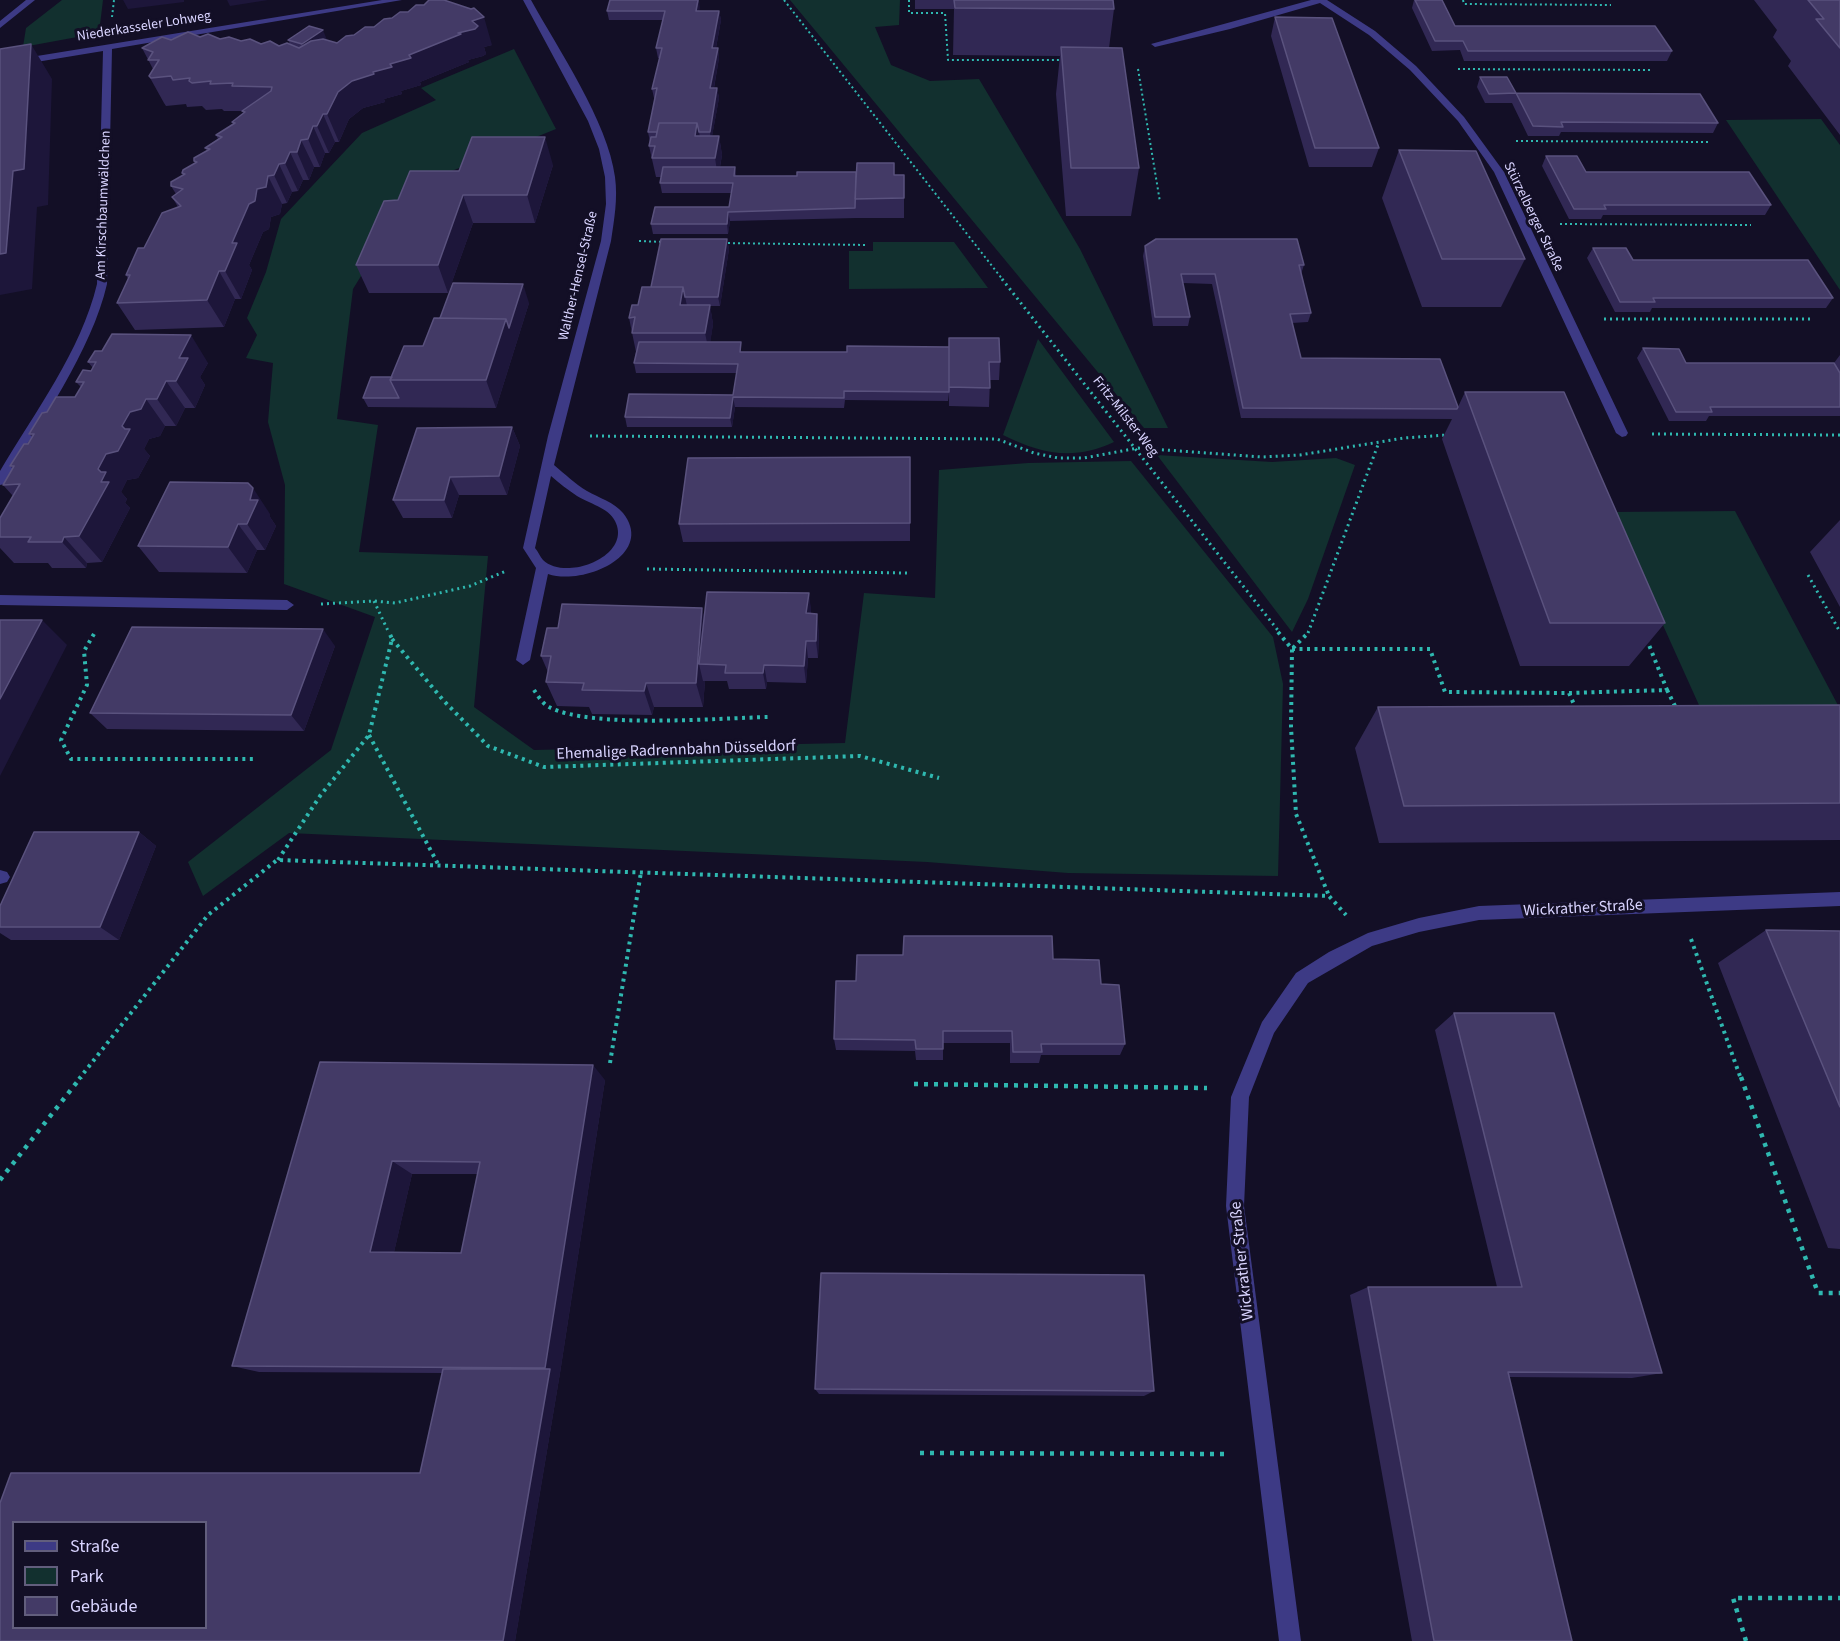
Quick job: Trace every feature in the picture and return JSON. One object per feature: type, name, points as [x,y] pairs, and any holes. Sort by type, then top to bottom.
[{"type":"street","points":[[0,25],[31,0]]},
{"type":"street","name":"Niederkasseler Lohweg","points":[[0,65],[398,0]]},
{"type":"street","name":"Walther-Hensel-Straße","points":[[523,660],[537,601],[537,564],[529,548],[554,436],[606,241],[611,204],[610,177],[604,149],[592,121],[527,0]]},
{"type":"street","name":"Stürzelberger Straße","points":[[1155,44],[1227,27],[1321,0],[1372,33],[1413,68],[1461,119],[1498,172],[1622,434]]},
{"type":"street","name":"Am Kirschbaumwäldchen","points":[[0,481],[76,352],[98,301],[102,272],[108,47]]},
{"type":"street","points":[[537,564],[561,573],[592,569],[606,564],[618,550],[624,537],[622,522],[615,513],[578,491],[548,467]]},
{"type":"street","points":[[0,600],[287,605]]},
{"type":"street","name":"Wickrather Straße","points":[[1290,1641],[1236,1206],[1240,1097],[1268,1028],[1302,978],[1368,940],[1419,925],[1479,913],[1840,900]]},
{"type":"path","points":[[112,18],[114,0]]},
{"type":"path","name":"Fritz-Milster-Weg","points":[[784,0],[1292,649]]},
{"type":"path","points":[[909,0],[909,13],[945,13],[948,60],[1066,60]]},
{"type":"path","points":[[1463,0],[1464,4],[1611,5]]},
{"type":"path","points":[[1155,44],[1137,60],[1160,202]]},
{"type":"path","points":[[1413,68],[1653,70]]},
{"type":"path","points":[[1476,141],[1709,142]]},
{"type":"path","points":[[1523,224],[1751,225]]},
{"type":"path","points":[[606,241],[665,242]]},
{"type":"path","points":[[713,242],[867,245]]},
{"type":"path","points":[[1567,319],[1812,319]]},
{"type":"path","points":[[1622,434],[1840,435]]},
{"type":"path","points":[[554,436],[997,438],[1026,452],[1048,458],[1096,457],[1136,448],[1278,457],[1338,451],[1418,436],[1451,435]]},
{"type":"path","points":[[1368,940],[1329,896],[1296,814],[1291,726],[1292,649],[1308,634],[1379,442]]},
{"type":"path","points":[[287,605],[374,601],[395,603],[470,586],[537,564]]},
{"type":"path","points":[[592,569],[908,573]]},
{"type":"path","points":[[1808,574],[1840,632]]},
{"type":"path","name":"Ehemalige Radrennbahn Düsseldorf","points":[[374,601],[392,639],[443,700],[488,746],[544,767],[860,756],[939,778]]},
{"type":"path","points":[[126,602],[105,618],[84,651],[87,685],[61,740],[71,759],[253,759]]},
{"type":"path","points":[[1645,637],[1678,711]]},
{"type":"path","points":[[0,1180],[208,915],[277,860],[320,796],[369,735],[392,639]]},
{"type":"path","points":[[1292,649],[1430,649],[1445,692],[1569,693],[1667,690]]},
{"type":"path","points":[[537,681],[534,690],[549,708],[571,715],[602,718],[769,717]]},
{"type":"path","points":[[1569,693],[1576,711]]},
{"type":"path","points":[[369,735],[439,864]]},
{"type":"path","points":[[277,860],[1329,896]]},
{"type":"path","points":[[610,1063],[641,872]]},
{"type":"path","points":[[1679,904],[1818,1293],[1840,1293]]},
{"type":"path","points":[[914,1084],[1204,1088],[1240,1097]]},
{"type":"path","points":[[920,1453],[1266,1454]]},
{"type":"path","points":[[1746,1641],[1733,1598],[1840,1598]]},
{"type":"green space","points":[[62,0],[103,0],[99,33],[23,47],[26,28]]},
{"type":"green space","points":[[790,0],[900,0],[899,25],[875,27],[891,65],[930,81],[979,79],[1080,249],[1168,428],[1144,428]]},
{"type":"green space","points":[[514,49],[556,129],[417,185],[353,289],[337,419],[378,425],[359,552],[488,556],[474,707],[534,750],[845,743],[864,593],[935,598],[939,470],[1028,463],[1131,461],[1273,637],[1283,684],[1278,876],[1068,873],[927,862],[289,833],[203,896],[188,862],[331,750],[375,617],[284,584],[285,485],[268,422],[273,363],[246,358],[257,335],[247,318],[266,272],[281,219],[362,133],[436,100],[421,88]]},
{"type":"green space","points":[[1821,119],[1840,145],[1840,290],[1726,120]]},
{"type":"green space","points":[[873,242],[954,242],[988,288],[849,289],[849,251],[873,251]]},
{"type":"green space","points":[[1038,339],[1114,442],[1085,452],[1058,453],[1031,447],[1003,435]]},
{"type":"green space","points":[[1157,455],[1272,462],[1336,458],[1355,465],[1308,599],[1292,632]]},
{"type":"green space","points":[[1735,511],[1840,709],[1712,734],[1612,512]]},
{"type":"building","points":[[429,0],[444,0],[474,8],[484,17],[472,21],[478,26],[475,29],[458,33],[461,34],[409,55],[411,58],[390,64],[392,67],[352,81],[338,92],[327,114],[323,114],[317,126],[313,126],[308,139],[301,140],[297,152],[290,152],[285,163],[279,164],[274,175],[268,176],[266,187],[257,189],[255,201],[249,204],[232,243],[237,243],[225,271],[219,271],[207,300],[117,303],[130,275],[126,275],[138,248],[144,248],[162,213],[181,206],[172,197],[183,189],[171,186],[171,182],[185,174],[182,173],[183,170],[197,162],[194,158],[210,149],[205,148],[222,137],[216,135],[235,123],[232,122],[245,112],[242,111],[271,91],[272,87],[232,86],[233,83],[210,84],[211,81],[192,83],[189,81],[190,78],[173,80],[171,76],[151,78],[149,76],[159,60],[148,60],[153,52],[142,48],[162,37],[171,40],[188,32],[200,37],[208,34],[220,39],[229,37],[241,41],[250,39],[261,44],[270,41],[279,46],[287,43],[299,48],[311,41],[323,39],[337,43],[365,27],[374,27],[384,19],[392,18],[400,12],[408,12],[416,5],[424,5]]},
{"type":"building","points":[[610,0],[698,0],[696,11],[719,11],[712,48],[718,48],[710,88],[717,88],[710,132],[699,132],[697,123],[659,123],[657,132],[648,132],[657,88],[652,89],[662,48],[656,48],[665,11],[607,11]]},
{"type":"building","points":[[954,0],[1113,0],[1114,9],[955,8]]},
{"type":"building","points":[[1415,0],[1442,0],[1455,26],[1655,26],[1672,51],[1468,51],[1463,41],[1435,41]]},
{"type":"building","points":[[1808,0],[1840,0],[1840,48],[1816,19],[1824,19]]},
{"type":"building","points":[[1275,17],[1332,18],[1379,148],[1315,148]]},
{"type":"building","points":[[309,26],[323,30],[302,44],[288,40]]},
{"type":"building","points":[[31,44],[24,169],[13,171],[6,253],[0,254],[0,49]]},
{"type":"building","points":[[1061,47],[1122,48],[1139,168],[1071,168]]},
{"type":"building","points":[[1480,77],[1507,77],[1516,93],[1489,94]]},
{"type":"building","points":[[1516,93],[1700,94],[1718,123],[1561,122],[1563,127],[1533,126]]},
{"type":"building","points":[[659,123],[697,123],[695,136],[719,136],[715,158],[652,158],[655,146],[649,146],[651,137],[656,137]]},
{"type":"building","points":[[472,137],[545,137],[527,195],[463,195],[438,265],[356,265],[384,201],[398,200],[410,171],[459,171]]},
{"type":"building","points":[[1399,150],[1476,151],[1525,259],[1442,259]]},
{"type":"building","points":[[1546,156],[1577,156],[1586,172],[1749,172],[1771,205],[1604,205],[1606,209],[1574,209]]},
{"type":"building","points":[[857,163],[894,163],[894,175],[904,175],[904,198],[855,199]]},
{"type":"building","points":[[663,167],[735,167],[734,176],[797,176],[797,172],[856,172],[855,208],[728,212],[727,224],[651,224],[655,207],[729,207],[733,183],[660,183]]},
{"type":"building","points":[[661,239],[727,239],[718,297],[685,297],[683,287],[651,287]]},
{"type":"building","points":[[1156,239],[1297,239],[1304,265],[1299,265],[1311,313],[1290,314],[1301,358],[1440,359],[1457,409],[1243,408],[1215,274],[1181,274],[1190,317],[1155,317],[1145,246]]},
{"type":"building","points":[[1593,248],[1626,248],[1633,260],[1808,260],[1833,298],[1653,298],[1655,302],[1620,302]]},
{"type":"building","points":[[453,283],[523,284],[509,328],[506,319],[440,318]]},
{"type":"building","points":[[642,287],[683,287],[680,305],[710,305],[705,333],[632,333],[635,317],[629,318],[632,305],[638,305]]},
{"type":"building","points":[[434,318],[506,319],[486,380],[390,380],[404,346],[423,346]]},
{"type":"building","points":[[112,334],[191,335],[179,358],[188,358],[176,381],[166,381],[157,399],[146,399],[141,409],[130,412],[122,426],[130,429],[118,451],[106,454],[98,469],[106,472],[101,482],[109,482],[79,536],[64,537],[62,542],[28,542],[31,537],[0,537],[0,518],[20,484],[3,485],[14,466],[10,466],[24,444],[28,444],[34,434],[29,434],[42,413],[47,412],[56,397],[75,397],[84,382],[76,382],[83,370],[91,371],[96,362],[88,362],[95,351],[102,351]]},
{"type":"building","points":[[949,338],[999,338],[1000,362],[989,362],[990,388],[949,387]]},
{"type":"building","points":[[639,342],[741,342],[740,352],[847,352],[847,346],[949,347],[949,392],[844,391],[844,398],[733,397],[730,418],[625,417],[629,394],[733,395],[738,364],[634,363]]},
{"type":"building","points":[[1643,348],[1679,349],[1686,363],[1834,363],[1840,373],[1840,407],[1710,407],[1712,412],[1676,412]]},
{"type":"building","points":[[371,377],[392,377],[390,380],[399,398],[363,398]]},
{"type":"building","points":[[1465,392],[1564,392],[1665,623],[1550,623]]},
{"type":"building","points":[[512,427],[499,476],[450,477],[444,500],[393,500],[417,428]]},
{"type":"building","points":[[910,457],[910,523],[679,524],[688,458]]},
{"type":"building","points":[[170,482],[248,483],[253,488],[250,500],[258,500],[247,524],[238,524],[228,547],[138,546]]},
{"type":"building","points":[[707,592],[809,593],[806,613],[817,614],[816,641],[806,641],[804,666],[764,665],[763,673],[725,673],[726,665],[699,664]]},
{"type":"building","points":[[562,604],[702,608],[696,683],[646,683],[644,691],[582,690],[584,683],[546,682],[551,656],[541,656],[547,628],[558,628]]},
{"type":"building","points":[[0,620],[42,620],[0,699]]},
{"type":"building","points":[[132,627],[323,629],[291,715],[90,713]]},
{"type":"building","points":[[1840,705],[1840,803],[1404,806],[1378,707]]},
{"type":"building","points":[[34,832],[139,832],[100,927],[0,927],[0,906]]},
{"type":"building","points":[[1766,930],[1840,931],[1840,1107]]},
{"type":"building","points":[[904,936],[1052,936],[1053,959],[1099,960],[1101,984],[1119,985],[1125,1044],[1041,1044],[1042,1052],[1013,1052],[1012,1031],[943,1031],[943,1049],[916,1049],[915,1040],[834,1039],[836,981],[856,981],[857,955],[903,955]]},
{"type":"building","points":[[1454,1013],[1554,1013],[1662,1373],[1508,1372],[1572,1641],[1434,1641],[1368,1287],[1522,1287]]},
{"type":"building","points":[[320,1062],[593,1065],[545,1368],[232,1366]],"holes":[[[392,1161],[480,1162],[461,1253],[370,1252]]]},
{"type":"building","points":[[821,1273],[1144,1275],[1154,1391],[815,1389]]},
{"type":"building","points":[[443,1369],[550,1369],[503,1641],[0,1641],[0,1503],[11,1473],[420,1473]]}]
